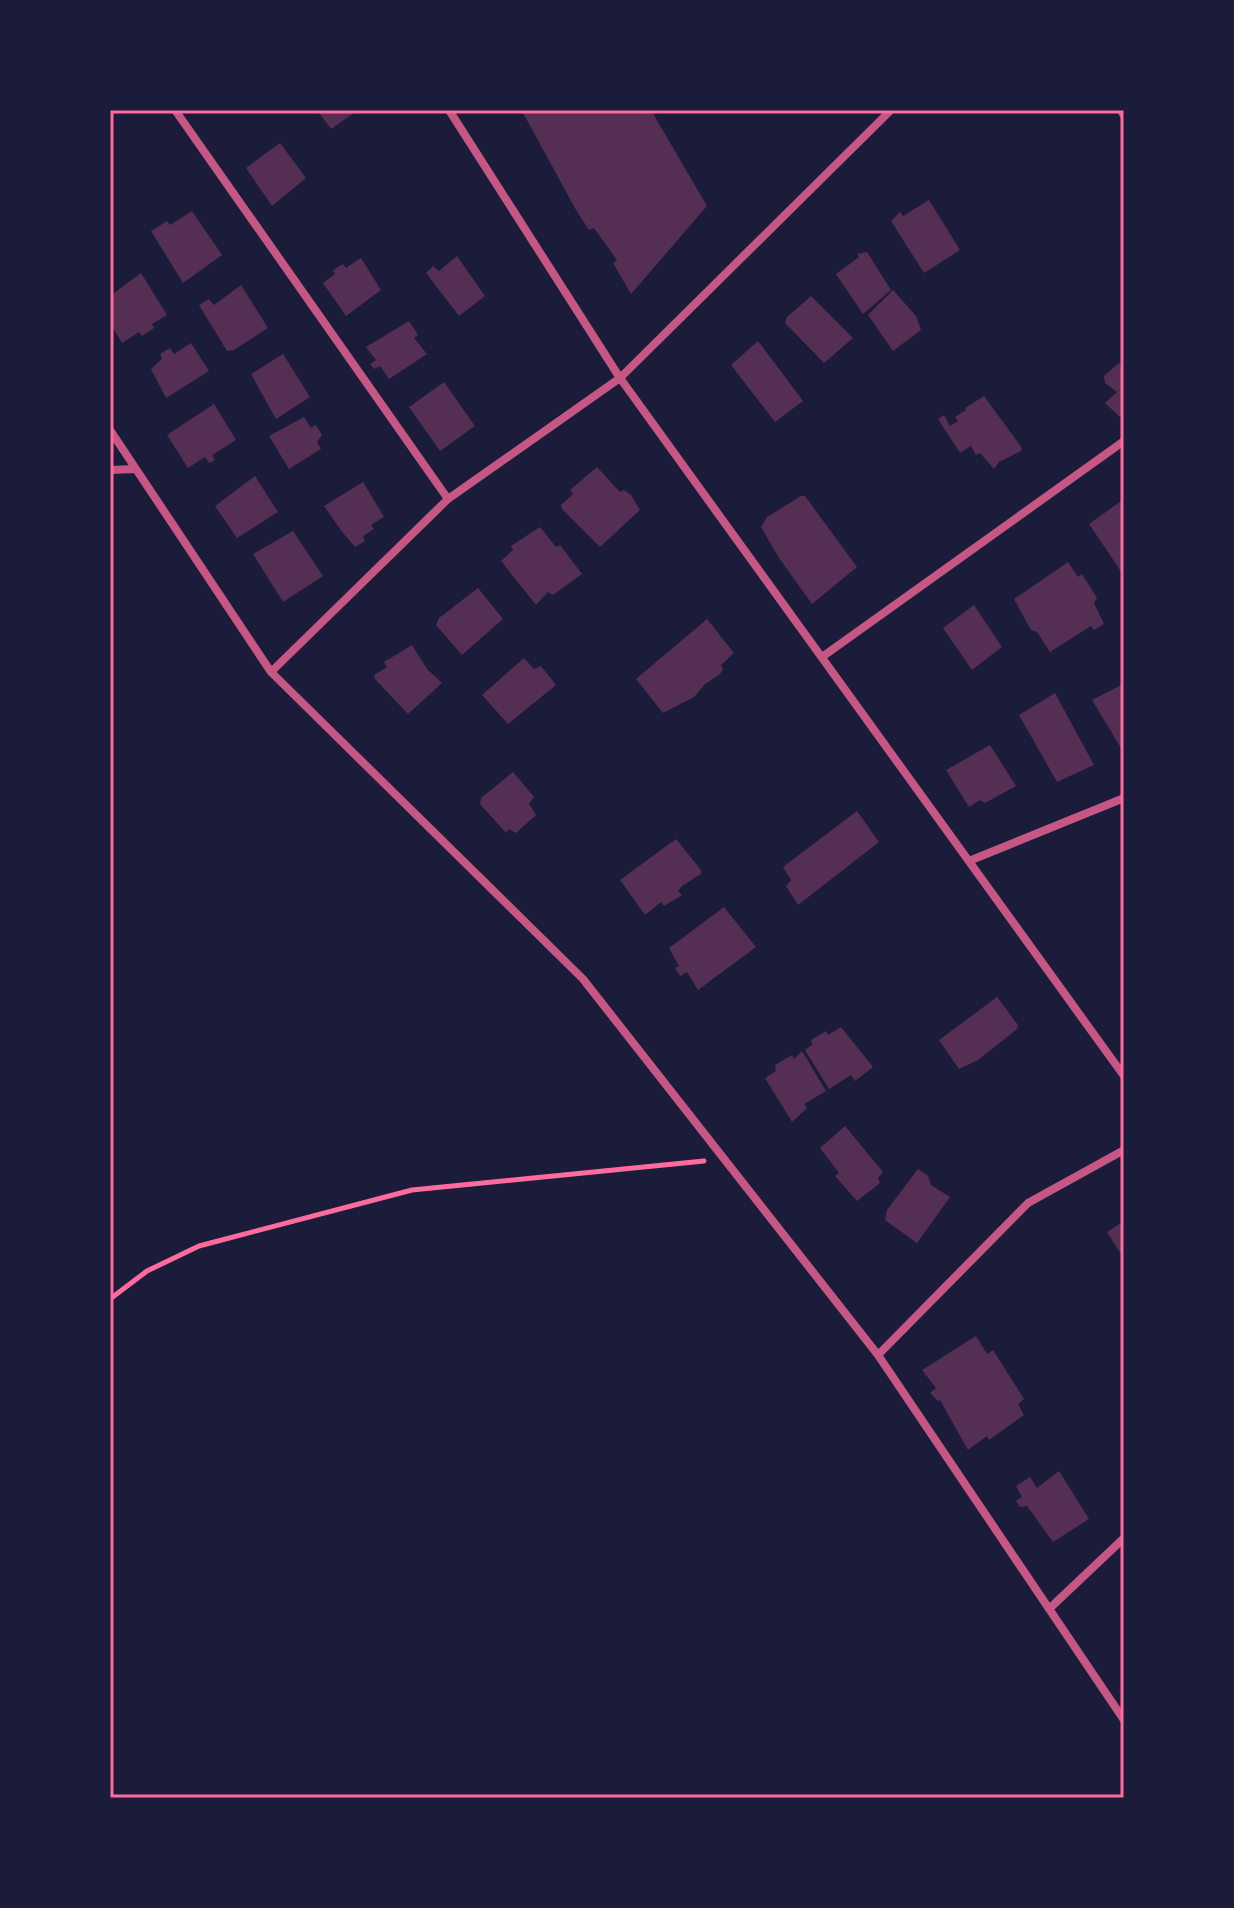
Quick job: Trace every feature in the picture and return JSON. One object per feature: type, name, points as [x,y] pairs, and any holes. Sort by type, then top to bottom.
[{"type":"street","points":[[175,110],[448,499]]},
{"type":"street","points":[[449,110],[620,378],[1124,1076]]},
{"type":"street","points":[[271,672],[448,499],[620,378],[891,110]]},
{"type":"street","points":[[1121,110],[1124,116]]},
{"type":"street","points":[[110,430],[271,672],[583,979],[725,1159],[878,1355],[1124,1720]]},
{"type":"street","points":[[822,657],[1124,441]]},
{"type":"street","points":[[110,470],[135,469]]},
{"type":"street","points":[[969,861],[1124,798]]},
{"type":"street","points":[[878,1355],[1028,1203],[1124,1150]]},
{"type":"street","points":[[1049,1609],[1124,1538]]},
{"type":"path","points":[[110,1299],[147,1271],[199,1246],[412,1190],[725,1159]]},
{"type":"building","points":[[317,110],[358,110],[331,129]]},
{"type":"building","points":[[524,110],[651,110],[707,206],[631,294],[613,263],[617,260],[594,228],[589,230],[576,210]]},
{"type":"building","points":[[280,143],[306,178],[272,206],[246,168]]},
{"type":"building","points":[[929,200],[960,250],[924,273],[891,221],[900,212],[903,216]]},
{"type":"building","points":[[192,211],[222,255],[183,283],[151,231],[167,221],[170,225]]},
{"type":"building","points":[[867,252],[891,290],[863,314],[836,274],[859,257],[857,254]]},
{"type":"building","points":[[457,256],[485,296],[459,316],[426,273],[433,266],[439,271]]},
{"type":"building","points":[[361,258],[381,290],[346,316],[323,283],[335,274],[333,270],[343,264],[346,268]]},
{"type":"building","points":[[141,273],[167,315],[152,324],[154,328],[142,336],[139,332],[122,343],[110,323],[110,296]]},
{"type":"building","points":[[241,285],[268,328],[234,350],[227,351],[199,305],[209,299],[214,305]]},
{"type":"building","points":[[893,290],[916,316],[921,330],[893,351],[868,315]]},
{"type":"building","points":[[811,296],[853,338],[824,363],[785,323],[787,317]]},
{"type":"building","points":[[409,321],[418,335],[414,338],[427,354],[389,379],[380,366],[374,369],[370,364],[376,360],[366,347]]},
{"type":"building","points":[[758,341],[803,401],[775,422],[731,365]]},
{"type":"building","points":[[191,343],[209,371],[166,398],[151,369],[162,359],[160,354],[170,348],[174,354]]},
{"type":"building","points":[[283,354],[310,397],[276,419],[251,374]]},
{"type":"building","points":[[1119,363],[1122,368],[1124,366],[1124,414],[1120,417],[1105,403],[1117,392],[1105,383],[1104,376]]},
{"type":"building","points":[[444,382],[475,426],[440,451],[409,407]]},
{"type":"building","points":[[984,396],[1022,448],[999,462],[994,469],[980,453],[976,455],[971,446],[960,453],[938,419],[944,415],[950,426],[958,421],[955,417],[965,408]]},
{"type":"building","points":[[214,404],[236,440],[212,455],[215,460],[209,463],[205,457],[188,468],[167,435]]},
{"type":"building","points":[[304,417],[311,428],[316,425],[322,435],[317,442],[321,449],[289,469],[269,436]]},
{"type":"building","points":[[597,467],[620,492],[624,490],[631,495],[640,510],[600,547],[561,505],[573,494],[570,490]]},
{"type":"building","points":[[255,476],[278,512],[237,538],[215,506]]},
{"type":"building","points":[[363,482],[384,517],[371,525],[374,529],[363,536],[365,541],[355,547],[324,506]]},
{"type":"building","points":[[805,496],[857,567],[812,604],[761,527],[767,517]]},
{"type":"building","points":[[1124,499],[1124,576],[1089,524]]},
{"type":"building","points":[[540,527],[556,547],[560,545],[582,574],[553,595],[548,592],[536,605],[501,561],[513,550],[511,546]]},
{"type":"building","points":[[293,531],[323,576],[283,602],[253,554]]},
{"type":"building","points":[[1068,562],[1078,577],[1082,574],[1097,598],[1094,603],[1104,624],[1094,630],[1091,626],[1050,652],[1037,632],[1031,630],[1014,599]]},
{"type":"building","points":[[478,588],[503,619],[462,655],[436,625],[439,618]]},
{"type":"building","points":[[974,605],[1002,647],[972,670],[943,628]]},
{"type":"building","points":[[707,619],[734,653],[721,665],[723,669],[720,674],[705,684],[694,697],[663,713],[636,679]]},
{"type":"building","points":[[412,645],[427,669],[442,683],[408,714],[374,675],[387,667],[384,662]]},
{"type":"building","points":[[524,658],[534,669],[541,666],[556,685],[508,724],[482,695]]},
{"type":"building","points":[[1123,684],[1124,747],[1121,748],[1092,700]]},
{"type":"building","points":[[1055,693],[1094,765],[1057,782],[1019,715]]},
{"type":"building","points":[[990,745],[1016,786],[985,803],[980,800],[969,807],[946,770]]},
{"type":"building","points":[[513,772],[534,797],[529,804],[536,815],[516,833],[509,829],[506,833],[480,804],[481,798]]},
{"type":"building","points":[[857,811],[879,842],[798,905],[786,886],[791,880],[783,867]]},
{"type":"building","points":[[676,839],[701,874],[682,886],[678,891],[682,895],[664,906],[661,902],[645,915],[620,880]]},
{"type":"building","points":[[724,907],[756,947],[698,990],[687,972],[680,976],[675,968],[679,966],[669,948]]},
{"type":"building","points":[[997,997],[1018,1025],[1017,1029],[978,1060],[959,1069],[939,1040]]},
{"type":"building","points":[[841,1027],[873,1067],[855,1081],[851,1075],[829,1089],[805,1050],[812,1045],[811,1040]]},
{"type":"building","points":[[802,1051],[826,1091],[804,1104],[807,1108],[792,1122],[765,1078],[776,1071],[775,1065],[792,1055],[794,1059]]},
{"type":"building","points":[[845,1126],[883,1172],[878,1178],[880,1183],[857,1201],[835,1176],[839,1173],[820,1148]]},
{"type":"building","points":[[918,1169],[928,1176],[931,1185],[950,1197],[917,1243],[885,1220],[887,1210]]},
{"type":"building","points":[[1124,1221],[1124,1259],[1107,1232]]},
{"type":"building","points":[[976,1336],[987,1354],[993,1350],[1024,1399],[1018,1404],[1024,1415],[989,1440],[987,1436],[968,1450],[940,1400],[930,1393],[936,1388],[922,1370]]},
{"type":"building","points":[[1059,1471],[1089,1519],[1053,1542],[1027,1506],[1020,1507],[1016,1501],[1022,1497],[1016,1486],[1030,1477],[1037,1488]]}]
